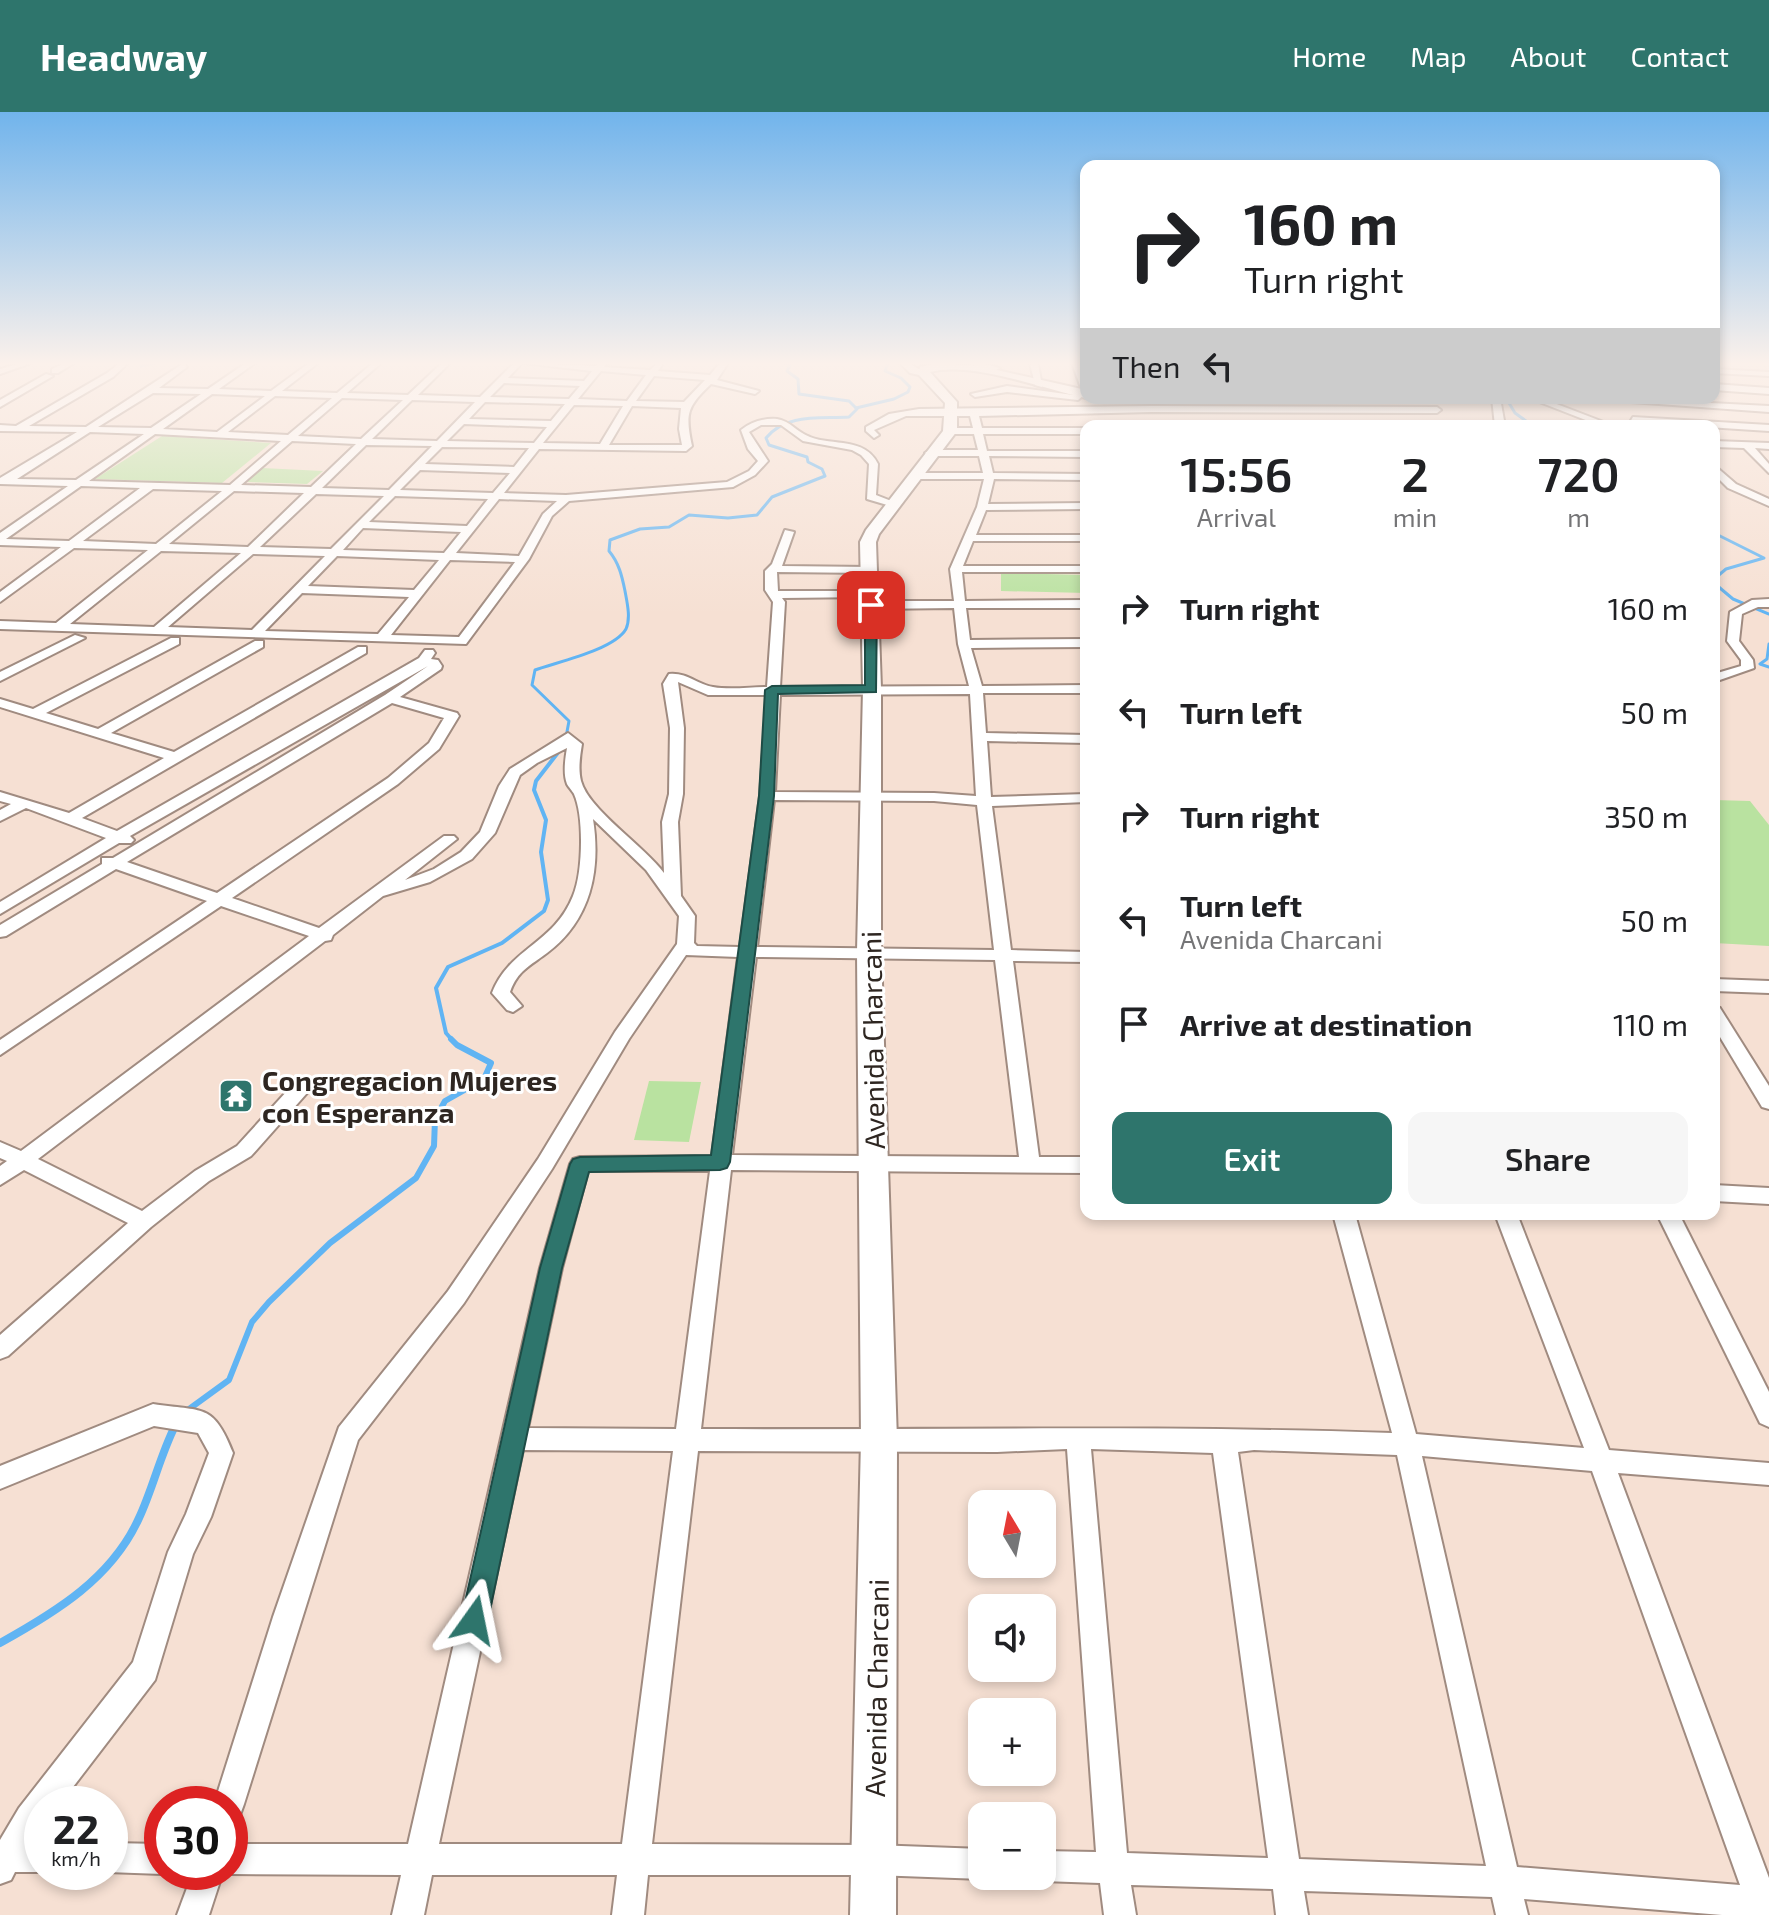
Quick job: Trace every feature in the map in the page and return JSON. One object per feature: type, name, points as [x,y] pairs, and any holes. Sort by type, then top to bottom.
[{"type":"main road","name":"Avenida Charcani","points":[[873,1915],[879,1440],[869,952],[872,689],[868,542],[871,533],[939,447]]},
{"type":"street","points":[[2,482],[60,447]]},
{"type":"street","points":[[0,540],[130,447]]},
{"type":"street","points":[[56,629],[279,447]]},
{"type":"street","points":[[155,632],[251,550],[357,447]]},
{"type":"street","points":[[99,734],[257,640],[298,589],[436,447]]},
{"type":"street","points":[[514,447],[686,447]]},
{"type":"street","points":[[2,482],[566,498],[729,485],[752,473],[763,461],[752,447]]},
{"type":"street","points":[[845,447],[869,456],[874,465],[871,497],[894,504]]},
{"type":"street","points":[[977,447],[989,478],[982,507],[956,569],[964,644],[976,688],[984,801],[1030,1166]]},
{"type":"street","points":[[1749,447],[1769,470]]},
{"type":"street","points":[[381,639],[535,448]]},
{"type":"street","points":[[922,465],[981,454],[1080,454]]},
{"type":"street","points":[[922,465],[989,478],[1080,477]]},
{"type":"street","points":[[417,467],[517,470]]},
{"type":"street","points":[[1720,474],[1732,486],[1769,503]]},
{"type":"street","points":[[0,598],[151,485]]},
{"type":"street","points":[[0,625],[257,640],[462,641],[523,559],[548,514],[566,498]]},
{"type":"street","points":[[982,507],[1080,506]]},
{"type":"street","points":[[360,525],[469,529]]},
{"type":"street","points":[[628,1915],[767,796],[779,602],[771,590],[773,569],[789,532]]},
{"type":"street","points":[[970,538],[1080,538]]},
{"type":"street","points":[[0,540],[523,559]]},
{"type":"street","points":[[773,569],[959,605],[1080,604]]},
{"type":"street","points":[[956,569],[1080,569]]},
{"type":"street","points":[[298,589],[417,594]]},
{"type":"street","points":[[777,595],[871,589]]},
{"type":"street","points":[[1720,676],[1748,668],[1747,660],[1733,641],[1736,612],[1756,604]]},
{"type":"street","points":[[0,634],[175,641],[34,714]]},
{"type":"street","points":[[0,677],[79,638]]},
{"type":"street","points":[[0,909],[118,837],[423,661],[437,641]]},
{"type":"street","points":[[964,644],[1080,643]]},
{"type":"street","points":[[69,819],[362,650]]},
{"type":"street","points":[[0,932],[390,698],[436,666],[423,661]]},
{"type":"street","points":[[673,896],[670,822],[676,794],[677,728],[670,684],[674,677],[682,677],[708,691],[1080,689]]},
{"type":"street","points":[[0,1049],[393,781],[434,746],[452,716],[390,698]]},
{"type":"street","points":[[0,703],[175,757]]},
{"type":"street","points":[[235,1786],[348,1435],[456,1297],[545,1164],[621,1036],[685,944],[687,916],[652,867],[580,794],[574,784],[572,761],[575,744],[568,737],[564,744],[514,773],[486,834],[476,846],[420,882],[381,892]]},
{"type":"street","points":[[980,737],[1080,739]]},
{"type":"street","points":[[513,1006],[501,993],[506,974],[522,959],[549,944],[587,890],[589,833],[580,794]]},
{"type":"street","points":[[0,796],[141,846]]},
{"type":"street","points":[[767,796],[1044,802],[1080,799]]},
{"type":"street","points":[[0,816],[24,803]]},
{"type":"street","points":[[0,1177],[325,936],[449,839]]},
{"type":"street","points":[[91,856],[325,936]]},
{"type":"street","points":[[685,944],[692,951],[1080,957]]},
{"type":"street","points":[[1720,985],[1769,987]]},
{"type":"street","points":[[1720,1022],[1769,1102]]},
{"type":"street","points":[[0,1349],[144,1221],[202,1176],[244,1151],[305,1084]]},
{"type":"street","points":[[0,1149],[144,1221]]},
{"type":"street","points":[[408,1915],[551,1268],[580,1164],[874,1162],[1080,1165]]},
{"type":"street","points":[[1720,1193],[1769,1196]]},
{"type":"street","points":[[1346,1220],[1407,1444],[1512,1915]]},
{"type":"street","points":[[1056,1867],[1287,1872],[1504,1882],[1766,1907],[1601,1460],[1508,1220]]},
{"type":"street","points":[[1671,1220],[1769,1416]]},
{"type":"street","points":[[0,1478],[153,1415],[205,1423],[213,1432],[221,1453],[198,1517],[181,1552],[145,1670],[47,1795],[2,1861]]},
{"type":"street","points":[[514,1439],[997,1441],[1078,1438],[1224,1442],[1254,1439],[1407,1444],[1769,1474]]},
{"type":"street","points":[[1078,1438],[1113,1869],[1120,1915]]},
{"type":"street","points":[[1224,1442],[1292,1915]]},
{"type":"street","points":[[2,1861],[24,1859]]},
{"type":"street","points":[[248,1859],[874,1860],[968,1863]]},
{"type":"street","points":[[193,1915],[202,1890]]},
{"type":"green space","points":[[145,447],[266,447],[222,483],[95,479]]},
{"type":"green space","points":[[262,468],[323,471],[307,484],[246,482]]},
{"type":"green space","points":[[1001,573],[1080,575],[1080,593],[1001,591]]},
{"type":"green space","points":[[1720,800],[1750,801],[1769,825],[1769,946],[1720,943]]},
{"type":"green space","points":[[649,1081],[701,1082],[689,1142],[634,1140]]},
{"type":"waterway","points":[[566,737],[569,721],[532,685],[535,670],[598,649],[626,629],[627,600],[620,570],[609,551],[610,540],[640,529],[669,527],[689,515],[728,518],[757,515],[772,497],[825,476],[822,469],[808,462],[807,457],[776,447]]},
{"type":"waterway","points":[[1720,536],[1764,558],[1726,569],[1720,574]]},
{"type":"waterway","points":[[1720,588],[1733,599],[1769,614]]},
{"type":"waterway","points":[[1769,644],[1767,659],[1760,664],[1769,667]]},
{"type":"waterway","points":[[558,752],[562,747]]},
{"type":"waterway","points":[[453,1041],[446,1033],[436,988],[448,967],[502,943],[544,911],[548,900],[541,852],[546,820],[534,790],[536,781],[560,750]]},
{"type":"waterway","points":[[185,1412],[229,1380],[252,1322],[269,1302],[330,1243],[416,1178],[434,1146],[435,1119],[445,1101],[484,1079],[491,1063],[453,1041]]},
{"type":"waterway","points":[[0,1643],[61,1606],[98,1576],[114,1558],[139,1518],[175,1426]]},
{"type":"place","name":"Congregacion Mujeres con Esperanza","points":[[236,1096]]},
{"type":"route","points":[[474,1620],[551,1268],[580,1164],[720,1162],[767,796],[772,690],[872,689],[871,605]]}]
